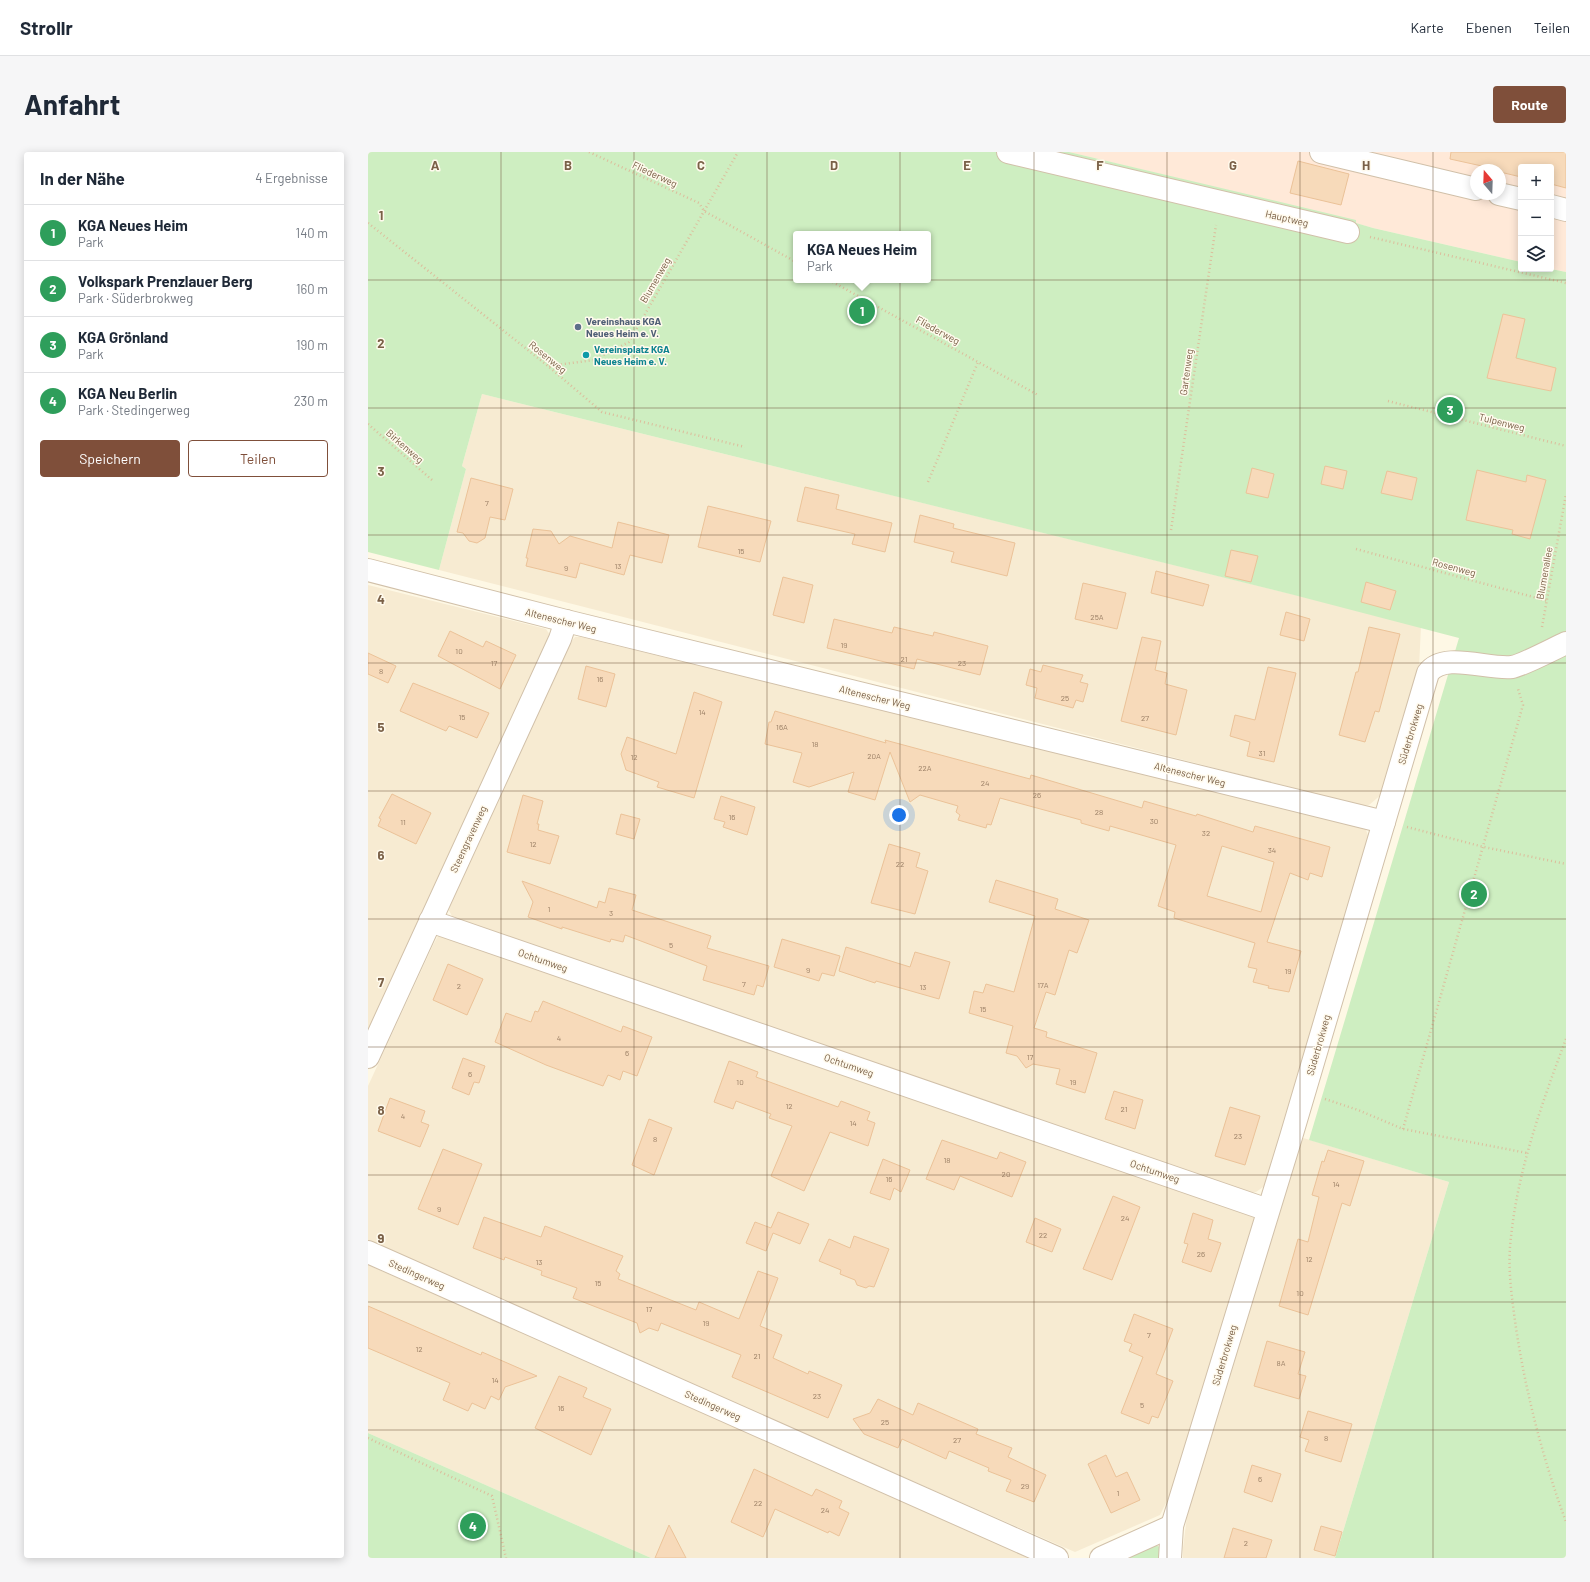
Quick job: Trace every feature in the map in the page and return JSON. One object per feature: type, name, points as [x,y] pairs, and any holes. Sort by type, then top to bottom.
[{"type":"street","name":"Hauptweg","points":[[1008,152],[1348,232]]},
{"type":"street","points":[[1321,152],[1470,188]]},
{"type":"street","points":[[1506,196],[1518,198]]},
{"type":"street","points":[[1554,207],[1566,210]]},
{"type":"street","name":"Altenescher Weg","points":[[368,570],[566,621],[1384,822]]},
{"type":"street","name":"Steengravenweg","points":[[368,1057],[560,639],[566,621]]},
{"type":"street","name":"Süderbrokweg","points":[[1170,1558],[1172,1526],[1304,1092],[1428,673],[1440,663],[1452,662],[1513,667],[1566,643]]},
{"type":"street","name":"Ochtumweg","points":[[430,921],[1268,1210]]},
{"type":"street","name":"Stedingerweg","points":[[368,1252],[1057,1558]]},
{"type":"street","points":[[1101,1558],[1172,1526]]},
{"type":"path","name":"Fliederweg","points":[[589,152],[699,203],[704,211],[793,260]]},
{"type":"path","name":"Blumenweg","points":[[548,366],[594,360],[629,342],[738,152]]},
{"type":"path","name":"Rosenweg","points":[[368,223],[548,366],[602,412],[745,447]]},
{"type":"path","name":"Gartenweg","points":[[1171,530],[1216,224]]},
{"type":"path","points":[[1348,232],[1566,282]]},
{"type":"path","name":"Fliederweg","points":[[834,283],[1038,395]]},
{"type":"path","points":[[928,482],[978,362]]},
{"type":"path","name":"Tulpenweg","points":[[1388,401],[1566,446]]},
{"type":"path","name":"Birkenweg","points":[[368,424],[432,480]]},
{"type":"path","name":"Blumenallee","points":[[1541,654],[1538,650],[1566,494]]},
{"type":"path","name":"Rosenweg","points":[[1356,549],[1548,601]]},
{"type":"path","points":[[1403,1129],[1523,705],[1513,667]]},
{"type":"path","points":[[1384,822],[1484,847],[1566,864]]},
{"type":"path","points":[[1566,1039],[1527,1153],[1518,1194],[1511,1238],[1510,1270],[1513,1304],[1532,1412],[1566,1522]]},
{"type":"path","points":[[1304,1092],[1358,1110],[1403,1129],[1527,1153]]},
{"type":"path","points":[[368,1438],[492,1496],[506,1558]]},
{"type":"shaded area","points":[[1069,152],[1566,152],[1566,272],[1554,270],[1554,164],[1518,164],[1518,261],[1355,223],[1356,221]]},
{"type":"shaded area","points":[[482,394],[1421,626],[1419,668],[1382,794],[1369,805],[1364,806],[439,570],[466,469],[462,466]]},
{"type":"shaded area","points":[[368,585],[546,629],[550,635],[368,1035]]},
{"type":"shaded area","points":[[575,637],[581,637],[1360,826],[1366,830],[1369,838],[1266,1185],[1256,1192],[1247,1193],[453,918],[446,905],[571,642]]},
{"type":"shaded area","points":[[444,935],[1250,1212],[1254,1218],[1254,1224],[1173,1489],[1160,1515],[1075,1552],[368,1243],[368,1086],[433,945],[438,936]]},
{"type":"shaded area","points":[[1300,1137],[1449,1182],[1335,1558],[1183,1558],[1187,1516]]},
{"type":"shaded area","points":[[368,1265],[1035,1558],[651,1558],[368,1433]]},
{"type":"green space","points":[[368,152],[1069,152],[1356,220],[1356,223],[1373,228],[1518,261],[1518,272],[1554,272],[1554,270],[1566,272],[1566,1558],[1335,1558],[1449,1182],[1309,1140],[1459,638],[1294,595],[482,394],[462,466],[466,469],[439,570],[368,552]]},
{"type":"green space","points":[[368,1433],[651,1558],[368,1558]]},
{"type":"green space","points":[[1155,1545],[1160,1547],[1161,1558],[1124,1558]]},
{"type":"building","points":[[1451,152],[1566,152],[1566,188],[1554,185],[1554,164],[1518,164],[1518,176],[1506,173],[1506,164],[1473,164],[1450,159]]},
{"type":"building","points":[[1298,161],[1349,174],[1341,205],[1290,193]]},
{"type":"building","points":[[1503,314],[1525,319],[1516,358],[1556,368],[1551,391],[1487,378]]},
{"type":"building","points":[[1325,466],[1347,471],[1343,489],[1321,484]]},
{"type":"building","points":[[1252,468],[1274,474],[1268,498],[1246,493]]},
{"type":"building","points":[[1477,470],[1526,482],[1527,475],[1546,480],[1530,539],[1512,534],[1513,530],[1466,520]]},
{"type":"building","points":[[1387,471],[1417,478],[1412,500],[1381,493]]},
{"type":"building","points":[[471,478],[513,489],[505,520],[490,517],[485,538],[477,543],[469,541],[463,533],[457,532]]},
{"type":"building","points":[[805,487],[839,495],[836,509],[892,523],[885,552],[852,544],[855,534],[797,521]]},
{"type":"building","points":[[708,506],[771,521],[760,562],[698,547]]},
{"type":"building","points":[[920,515],[954,524],[953,528],[1015,543],[1007,576],[951,562],[954,552],[914,542]]},
{"type":"building","points":[[618,522],[669,535],[662,563],[630,555],[624,575],[580,563],[576,578],[526,566],[528,558],[526,558],[533,529],[551,531],[559,544],[570,536],[612,548]]},
{"type":"building","points":[[1231,550],[1258,556],[1251,582],[1225,576]]},
{"type":"building","points":[[1156,571],[1209,585],[1203,606],[1151,593]]},
{"type":"building","points":[[783,577],[813,585],[804,623],[773,615]]},
{"type":"building","points":[[1366,582],[1396,591],[1390,610],[1361,602]]},
{"type":"building","points":[[1083,583],[1126,593],[1117,629],[1075,619]]},
{"type":"building","points":[[1286,612],[1310,619],[1304,641],[1280,635]]},
{"type":"building","points":[[834,619],[892,633],[894,627],[933,636],[934,632],[988,646],[980,675],[917,659],[914,669],[827,648]]},
{"type":"building","points":[[1369,627],[1400,634],[1379,712],[1375,711],[1365,742],[1339,735],[1356,672],[1358,672]]},
{"type":"building","points":[[450,631],[483,647],[486,641],[516,655],[500,689],[438,656]]},
{"type":"building","points":[[1142,637],[1161,641],[1155,670],[1167,673],[1165,684],[1187,690],[1176,735],[1121,721]]},
{"type":"building","points":[[368,653],[396,666],[388,683],[368,674]]},
{"type":"building","points":[[1043,665],[1083,675],[1080,682],[1088,684],[1083,702],[1076,700],[1073,708],[1035,698],[1037,688],[1026,685],[1030,669],[1041,672]]},
{"type":"building","points":[[586,666],[615,674],[606,707],[578,699]]},
{"type":"building","points":[[1268,667],[1296,673],[1274,762],[1247,756],[1250,742],[1230,736],[1235,715],[1255,720]]},
{"type":"building","points":[[413,683],[489,713],[477,738],[449,726],[446,731],[400,711]]},
{"type":"building","points":[[694,692],[722,702],[694,798],[657,787],[659,782],[626,770],[621,754],[627,737],[676,754]]},
{"type":"building","points":[[775,711],[886,743],[885,740],[1030,779],[1031,775],[1142,808],[1144,801],[1196,816],[1197,814],[1253,832],[1255,826],[1330,847],[1322,877],[1310,873],[1308,880],[1290,873],[1267,942],[1301,951],[1289,992],[1268,988],[1269,986],[1253,982],[1257,969],[1248,967],[1255,943],[1174,918],[1175,912],[1158,906],[1176,845],[1110,826],[1109,831],[1081,823],[1081,820],[1000,798],[991,825],[987,824],[986,828],[958,820],[960,815],[956,812],[958,806],[920,795],[910,802],[890,752],[875,800],[848,792],[854,772],[809,787],[793,782],[802,753],[765,744],[769,722],[771,722]],"holes":[[[1222,846],[1274,862],[1261,912],[1207,896]]]},
{"type":"building","points":[[392,794],[431,813],[416,844],[378,826],[381,819],[379,818]]},
{"type":"building","points":[[523,795],[543,801],[537,824],[539,824],[538,830],[559,836],[550,864],[507,852]]},
{"type":"building","points":[[721,796],[755,807],[747,835],[723,827],[725,822],[714,819]]},
{"type":"building","points":[[621,814],[640,819],[634,839],[616,834]]},
{"type":"building","points":[[889,844],[920,853],[916,867],[928,871],[915,914],[871,903]]},
{"type":"building","points":[[996,880],[1058,899],[1055,909],[1089,920],[1077,953],[1069,950],[1055,995],[1046,992],[1034,1028],[1047,1032],[1046,1037],[1097,1053],[1085,1093],[1056,1084],[1060,1069],[1033,1064],[1026,1068],[1017,1056],[1006,1053],[1013,1026],[969,1013],[974,991],[983,993],[986,984],[1014,992],[1035,916],[989,902]]},
{"type":"building","points":[[522,881],[597,908],[599,901],[605,903],[609,888],[636,895],[632,910],[711,936],[707,948],[769,966],[763,987],[757,985],[754,995],[703,980],[707,966],[625,935],[623,942],[611,939],[610,942],[562,927],[562,929],[528,917],[533,902]]},
{"type":"building","points":[[782,939],[840,956],[834,976],[822,973],[819,981],[774,967]]},
{"type":"building","points":[[846,947],[910,967],[915,952],[950,962],[939,999],[876,981],[875,983],[839,971]]},
{"type":"building","points":[[448,964],[483,979],[467,1015],[433,1000]]},
{"type":"building","points":[[543,1001],[621,1032],[623,1026],[652,1037],[637,1076],[623,1071],[620,1080],[608,1075],[603,1086],[546,1065],[495,1042],[506,1013],[531,1022],[535,1011],[538,1012]]},
{"type":"building","points":[[463,1058],[485,1066],[479,1083],[474,1082],[469,1095],[452,1088]]},
{"type":"building","points":[[729,1061],[758,1072],[756,1077],[838,1107],[841,1101],[870,1112],[867,1120],[875,1123],[868,1146],[830,1132],[804,1191],[771,1176],[792,1126],[769,1118],[771,1114],[736,1101],[733,1109],[714,1102]]},
{"type":"building","points":[[1114,1091],[1143,1100],[1135,1129],[1105,1119]]},
{"type":"building","points":[[390,1098],[425,1111],[421,1122],[429,1125],[420,1147],[378,1131]]},
{"type":"building","points":[[1230,1107],[1260,1116],[1245,1165],[1215,1156]]},
{"type":"building","points":[[649,1119],[672,1128],[654,1175],[632,1165]]},
{"type":"building","points":[[942,1140],[997,1159],[1000,1152],[1026,1162],[1012,1197],[960,1176],[954,1190],[926,1179]]},
{"type":"building","points":[[443,1149],[482,1164],[458,1225],[418,1209]]},
{"type":"building","points":[[1328,1150],[1364,1161],[1350,1206],[1342,1203],[1308,1315],[1279,1306],[1298,1239],[1308,1242],[1319,1197],[1312,1195],[1322,1161],[1324,1162]]},
{"type":"building","points":[[883,1159],[910,1170],[901,1192],[894,1188],[890,1200],[870,1193]]},
{"type":"building","points":[[1113,1196],[1140,1207],[1112,1280],[1083,1269]]},
{"type":"building","points":[[778,1212],[809,1224],[800,1244],[773,1233],[766,1251],[746,1243],[755,1222],[771,1228]]},
{"type":"building","points":[[1193,1213],[1213,1220],[1208,1239],[1221,1243],[1211,1272],[1182,1262],[1188,1244],[1184,1243]]},
{"type":"building","points":[[484,1217],[541,1237],[545,1226],[623,1256],[616,1271],[620,1274],[618,1279],[696,1310],[699,1302],[739,1319],[758,1271],[778,1278],[760,1326],[782,1335],[773,1358],[808,1374],[809,1371],[842,1385],[828,1418],[732,1377],[741,1355],[661,1323],[658,1331],[649,1328],[640,1333],[637,1323],[573,1298],[577,1288],[541,1275],[542,1271],[505,1257],[504,1260],[473,1248]]},
{"type":"building","points":[[1035,1218],[1061,1229],[1052,1252],[1026,1242]]},
{"type":"building","points":[[854,1236],[889,1249],[874,1287],[869,1286],[866,1288],[857,1285],[855,1280],[840,1274],[841,1270],[819,1261],[829,1239],[850,1248]]},
{"type":"building","points":[[368,1306],[481,1355],[482,1352],[537,1376],[505,1387],[499,1400],[491,1396],[485,1409],[472,1403],[468,1411],[443,1400],[450,1383],[368,1348]]},
{"type":"building","points":[[1134,1314],[1173,1329],[1156,1374],[1173,1381],[1158,1418],[1152,1416],[1149,1424],[1121,1413],[1143,1357],[1129,1351],[1132,1344],[1124,1341]]},
{"type":"building","points":[[1267,1341],[1305,1352],[1298,1374],[1306,1376],[1299,1399],[1254,1386]]},
{"type":"building","points":[[559,1376],[587,1388],[583,1397],[611,1409],[591,1455],[535,1428]]},
{"type":"building","points":[[878,1399],[913,1415],[918,1403],[978,1429],[976,1434],[1012,1448],[1008,1457],[1046,1475],[1034,1502],[1006,1491],[1011,1480],[988,1471],[989,1468],[949,1451],[946,1459],[902,1439],[898,1448],[864,1434],[853,1419],[870,1413]]},
{"type":"building","points":[[1308,1411],[1352,1424],[1341,1462],[1305,1451],[1309,1440],[1300,1437]]},
{"type":"building","points":[[1106,1455],[1116,1477],[1127,1472],[1140,1500],[1111,1513],[1088,1464]]},
{"type":"building","points":[[1252,1465],[1281,1474],[1272,1502],[1244,1492]]},
{"type":"building","points":[[754,1469],[812,1496],[816,1489],[842,1501],[839,1508],[849,1513],[839,1536],[829,1531],[828,1533],[775,1509],[763,1537],[731,1522]]},
{"type":"building","points":[[669,1525],[686,1558],[655,1558]]},
{"type":"building","points":[[1321,1526],[1342,1532],[1335,1556],[1314,1550]]},
{"type":"building","points":[[1233,1528],[1272,1540],[1266,1558],[1224,1558]]},
{"type":"place","name":"KGA Neues Heim","points":[[862,311]]},
{"type":"place","name":"Vereinshaus KGA Neues Heim e. V.","points":[[578,327]]},
{"type":"place","name":"Vereinsplatz KGA Neues Heim e. V.","points":[[586,355]]},
{"type":"place","name":"KGA Grönland","points":[[1450,410]]},
{"type":"place","name":"Volkspark Prenzlauer Berg","points":[[1474,894]]},
{"type":"place","name":"KGA Neu Berlin","points":[[473,1526]]}]
